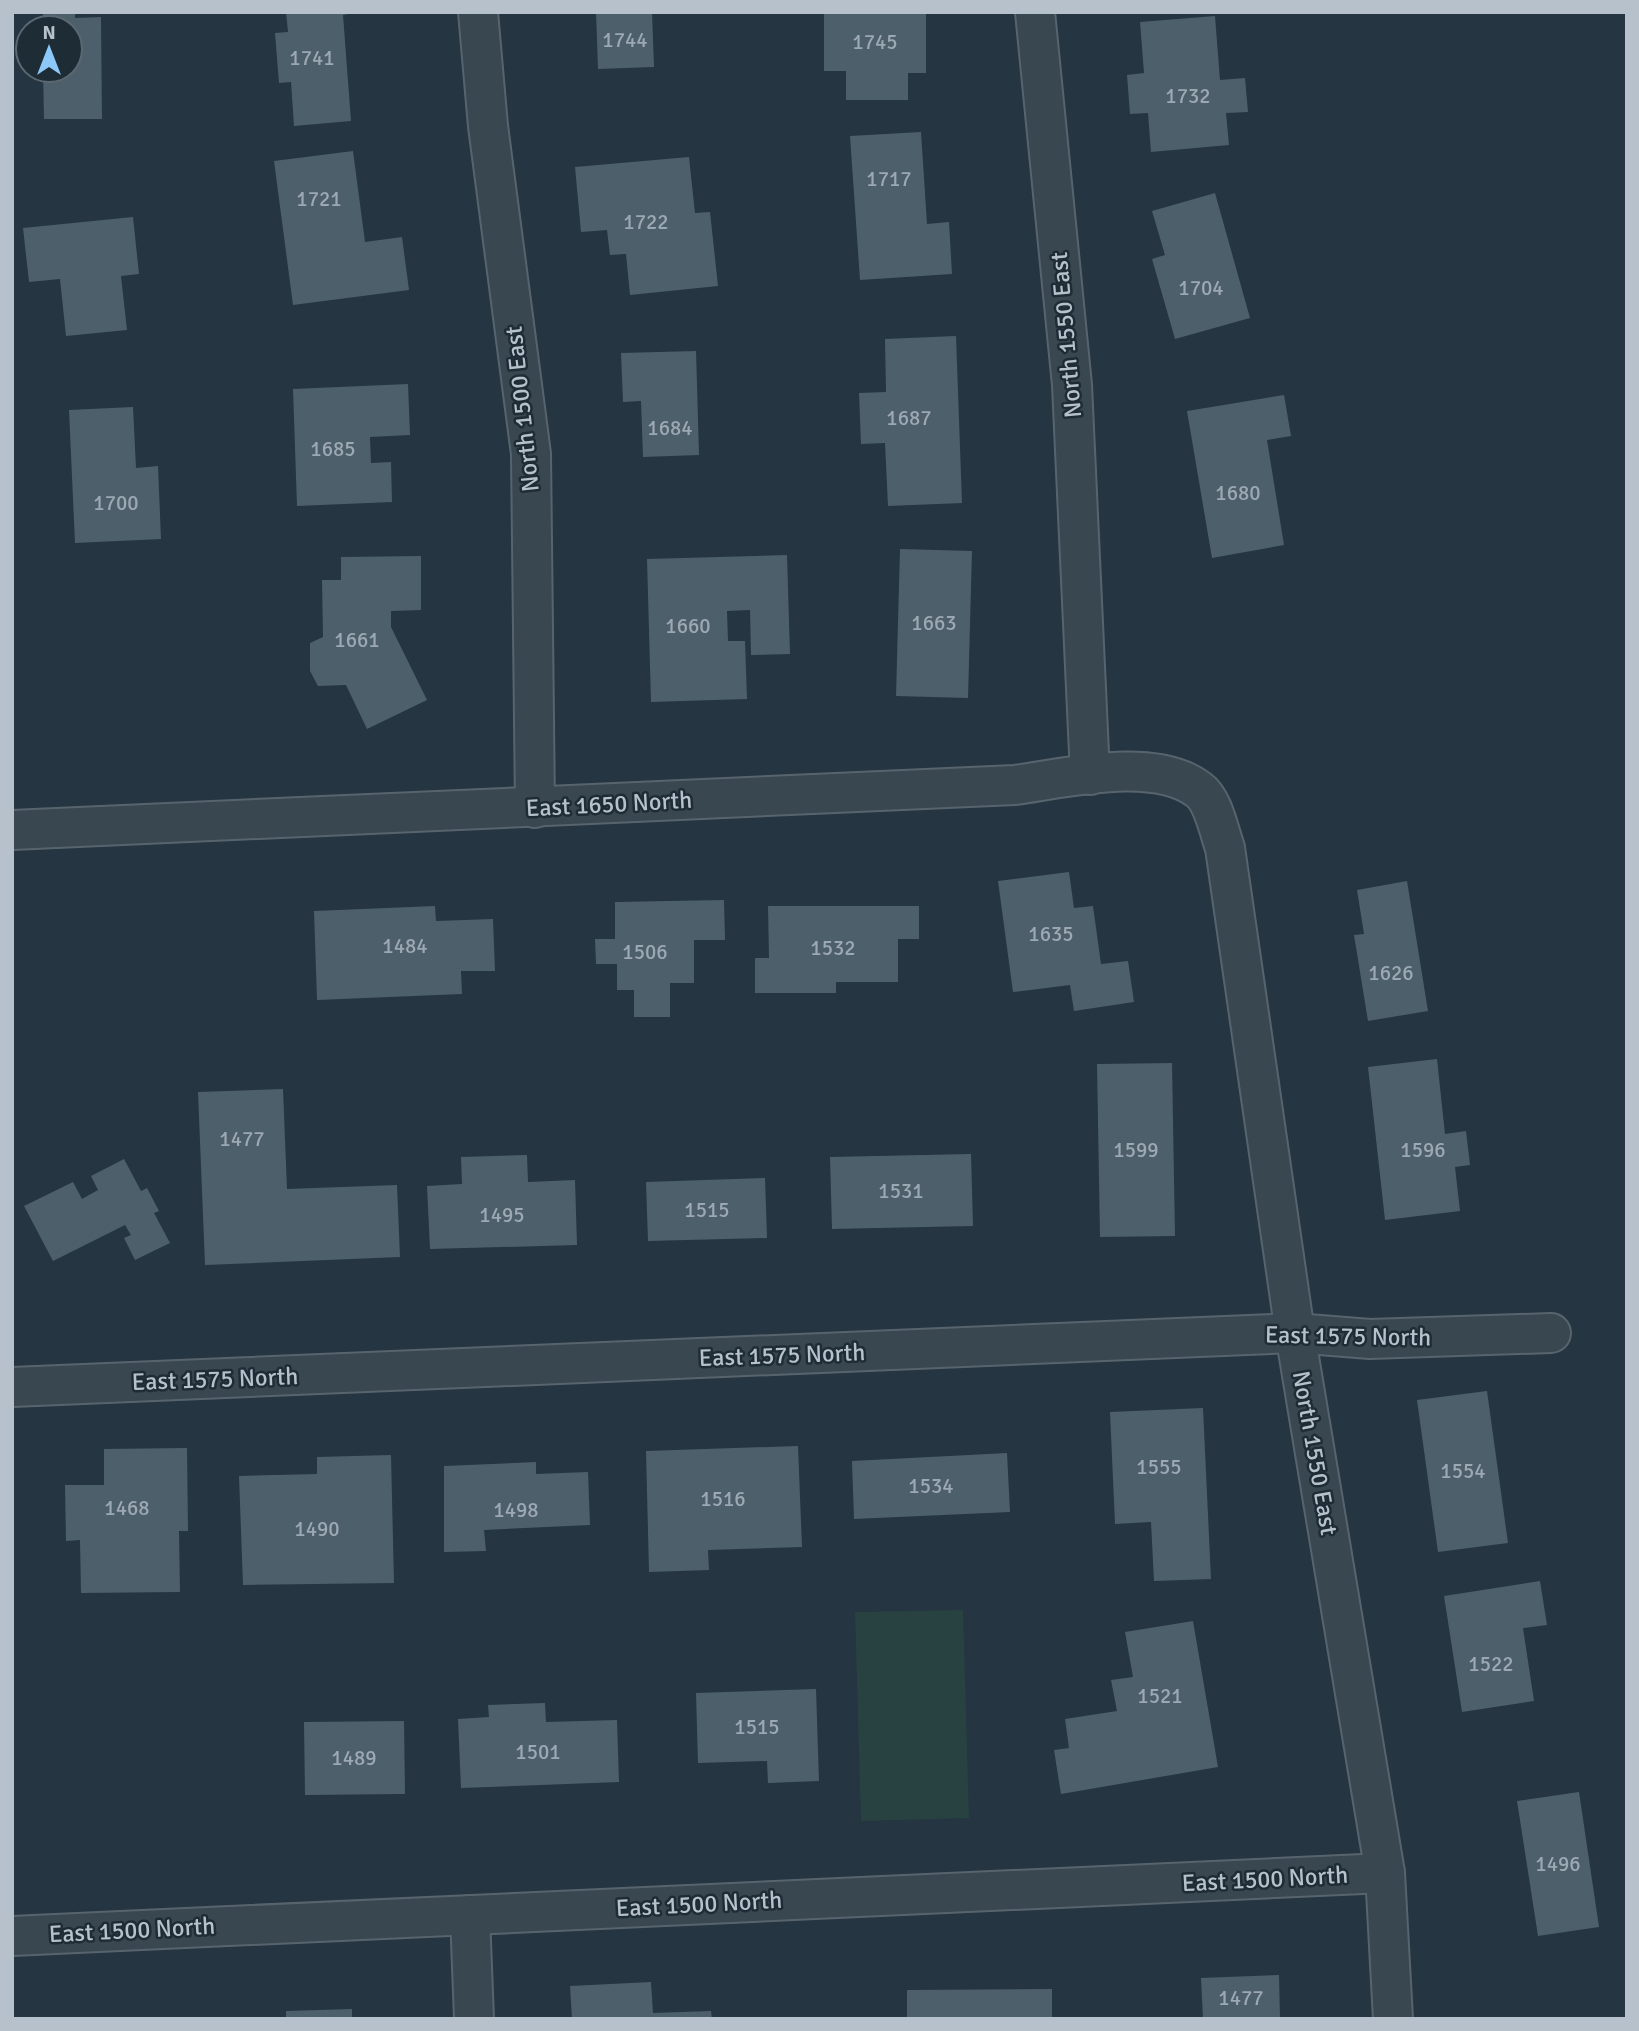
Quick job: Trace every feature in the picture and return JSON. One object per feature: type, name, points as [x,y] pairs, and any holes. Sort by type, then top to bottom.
[{"type":"street","name":"North 1500 East","points":[[478,12],[488,125],[531,454],[535,808]]},
{"type":"street","name":"North 1550 East","points":[[1035,12],[1072,385],[1090,775]]},
{"type":"street","name":"East 1650 North","points":[[12,830],[1015,785],[1090,775],[1151,772],[1180,779]]},
{"type":"street","name":"North 1550 East","points":[[1180,779],[1201,791],[1225,848],[1295,1333],[1385,1873],[1392,2019]]},
{"type":"street","name":"East 1575 North","points":[[12,1387],[1295,1333],[1370,1339],[1551,1333]]},
{"type":"street","name":"East 1500 North","points":[[12,1936],[1385,1873]]},
{"type":"street","points":[[471,1915],[474,2019]]},
{"type":"green space","points":[[963,1610],[969,1818],[861,1821],[855,1612]]},
{"type":"building","points":[[43,12],[75,12],[75,14]]},
{"type":"building","points":[[286,12],[358,12],[343,15],[351,121],[294,126],[291,82],[279,83],[275,33],[288,32]]},
{"type":"building","points":[[596,12],[652,12],[654,67],[598,69]]},
{"type":"building","points":[[824,12],[926,12],[926,73],[908,73],[908,100],[846,100],[846,71],[824,71]]},
{"type":"building","points":[[1215,16],[1220,80],[1245,78],[1248,112],[1226,113],[1229,145],[1151,152],[1148,113],[1130,114],[1127,75],[1144,73],[1140,22]]},
{"type":"building","points":[[101,17],[102,119],[44,119],[43,84],[84,84],[84,18]]},
{"type":"building","points":[[921,132],[927,224],[949,222],[952,274],[860,280],[850,136]]},
{"type":"building","points":[[353,151],[365,242],[402,237],[409,290],[293,305],[274,161]]},
{"type":"building","points":[[689,157],[695,213],[710,212],[718,286],[630,295],[626,254],[610,255],[607,230],[581,232],[575,167]]},
{"type":"building","points":[[1215,193],[1250,318],[1175,339],[1152,259],[1165,255],[1152,211]]},
{"type":"building","points":[[133,217],[139,274],[121,276],[127,330],[66,336],[60,279],[29,282],[23,228]]},
{"type":"building","points":[[956,336],[962,503],[888,506],[885,443],[861,444],[859,393],[886,392],[885,339]]},
{"type":"building","points":[[696,351],[699,455],[643,457],[641,401],[623,402],[621,353]]},
{"type":"building","points":[[408,384],[410,435],[370,437],[371,463],[391,462],[392,502],[297,506],[293,389]]},
{"type":"building","points":[[1284,395],[1291,436],[1267,440],[1284,545],[1212,558],[1187,411]]},
{"type":"building","points":[[133,407],[136,468],[158,466],[161,539],[75,543],[69,410]]},
{"type":"building","points":[[900,549],[972,551],[968,698],[896,696]]},
{"type":"building","points":[[787,555],[790,654],[751,655],[750,610],[727,611],[728,641],[745,641],[747,699],[651,702],[647,559]]},
{"type":"building","points":[[421,556],[421,610],[391,611],[391,627],[427,700],[367,729],[346,685],[318,686],[310,671],[310,643],[323,637],[322,580],[341,580],[341,557]]},
{"type":"building","points":[[1069,872],[1074,908],[1093,906],[1101,964],[1128,961],[1134,1002],[1074,1011],[1070,985],[1013,992],[998,881]]},
{"type":"building","points":[[1407,881],[1428,1011],[1368,1021],[1354,935],[1364,934],[1357,890]]},
{"type":"building","points":[[724,900],[725,940],[694,940],[694,983],[670,983],[670,1017],[634,1017],[634,990],[617,990],[617,964],[596,964],[595,939],[615,939],[615,902]]},
{"type":"building","points":[[435,906],[436,921],[493,919],[495,971],[461,971],[462,994],[317,1000],[314,911]]},
{"type":"building","points":[[768,906],[919,906],[919,939],[898,939],[898,982],[836,982],[836,993],[755,993],[755,958],[769,958]]},
{"type":"building","points":[[1437,1059],[1445,1134],[1466,1131],[1470,1165],[1455,1167],[1460,1211],[1385,1220],[1368,1067]]},
{"type":"building","points":[[1172,1063],[1175,1236],[1100,1237],[1097,1064]]},
{"type":"building","points":[[283,1089],[287,1189],[397,1185],[400,1257],[205,1265],[198,1092]]},
{"type":"building","points":[[971,1154],[973,1226],[832,1229],[830,1157]]},
{"type":"building","points":[[527,1155],[528,1182],[575,1180],[577,1245],[430,1249],[427,1186],[462,1184],[461,1157]]},
{"type":"building","points":[[124,1159],[141,1191],[147,1188],[159,1211],[154,1213],[170,1243],[135,1260],[124,1238],[131,1235],[125,1225],[53,1261],[24,1206],[73,1182],[82,1199],[98,1190],[91,1176]]},
{"type":"building","points":[[765,1178],[767,1238],[648,1241],[646,1182]]},
{"type":"building","points":[[1487,1391],[1508,1543],[1438,1552],[1417,1400]]},
{"type":"building","points":[[1203,1408],[1211,1579],[1154,1581],[1151,1522],[1115,1524],[1110,1412]]},
{"type":"building","points":[[798,1446],[802,1547],[708,1550],[709,1570],[649,1572],[646,1451]]},
{"type":"building","points":[[187,1448],[188,1531],[179,1531],[180,1592],[81,1593],[80,1540],[66,1541],[65,1485],[104,1485],[104,1449]]},
{"type":"building","points":[[1007,1453],[1010,1512],[854,1519],[852,1461]]},
{"type":"building","points":[[391,1455],[394,1583],[243,1585],[239,1476],[317,1474],[317,1457]]},
{"type":"building","points":[[536,1462],[536,1474],[588,1472],[590,1525],[484,1530],[486,1551],[444,1552],[444,1466]]},
{"type":"building","points":[[1540,1581],[1547,1625],[1523,1628],[1534,1701],[1462,1712],[1444,1596]]},
{"type":"building","points":[[1193,1621],[1218,1767],[1061,1794],[1054,1750],[1069,1748],[1065,1719],[1117,1711],[1111,1680],[1133,1677],[1125,1632]]},
{"type":"building","points":[[816,1689],[819,1781],[768,1783],[767,1761],[698,1763],[696,1693]]},
{"type":"building","points":[[545,1703],[546,1722],[617,1720],[619,1782],[461,1788],[458,1719],[489,1717],[488,1705]]},
{"type":"building","points":[[404,1721],[405,1794],[305,1795],[304,1722]]},
{"type":"building","points":[[1579,1792],[1599,1927],[1538,1936],[1517,1801]]},
{"type":"building","points":[[1279,1975],[1280,2019],[1203,2019],[1201,1978]]},
{"type":"building","points":[[651,1982],[653,2013],[711,2011],[712,2019],[572,2019],[570,1986]]},
{"type":"building","points":[[1052,1989],[1052,2019],[907,2019],[907,1990]]},
{"type":"building","points":[[352,2009],[352,2019],[286,2019],[286,2011]]}]
